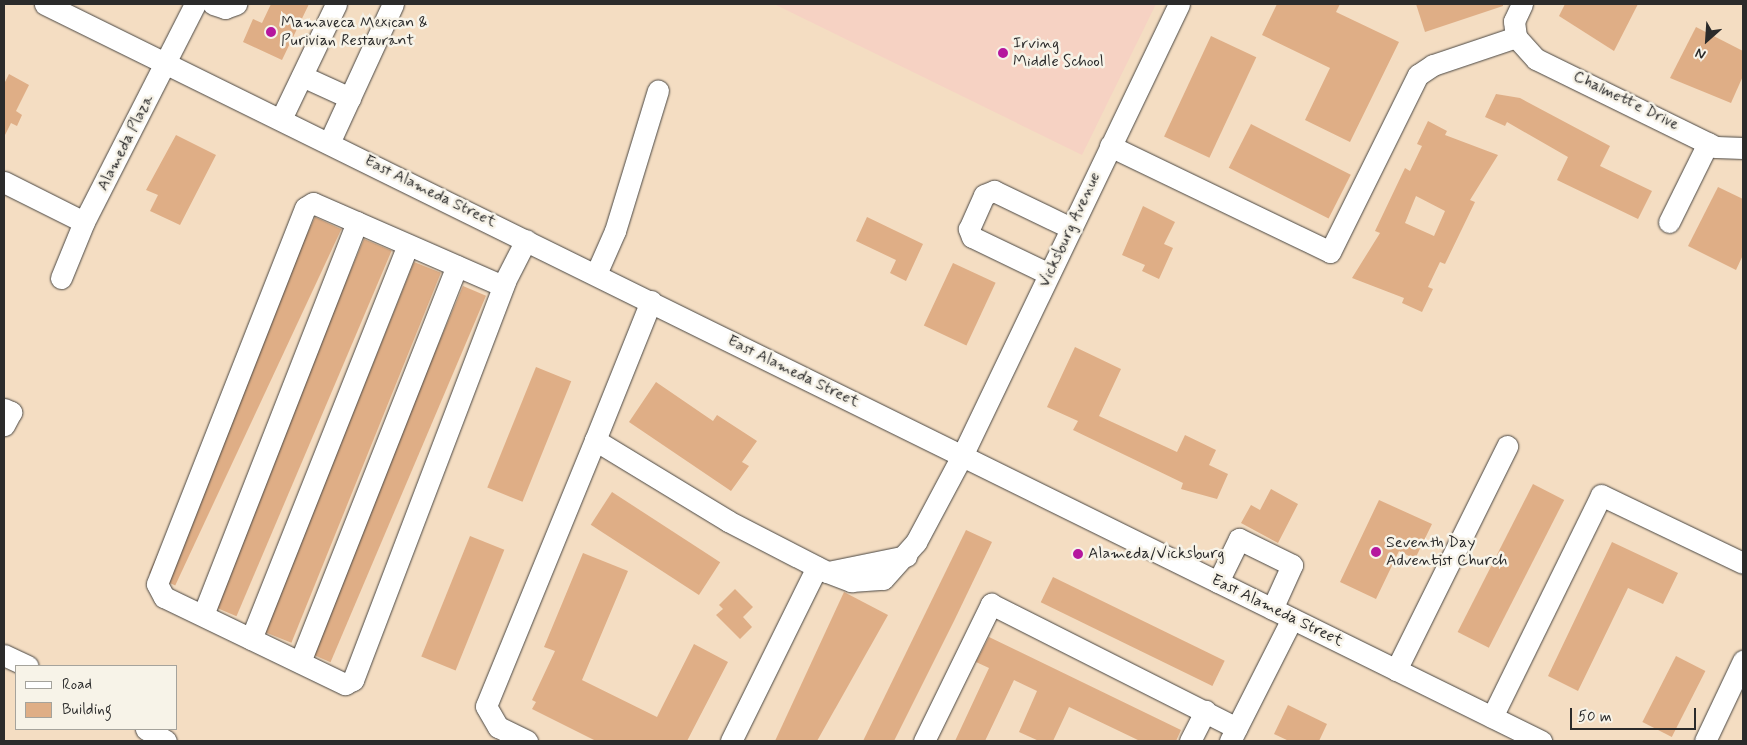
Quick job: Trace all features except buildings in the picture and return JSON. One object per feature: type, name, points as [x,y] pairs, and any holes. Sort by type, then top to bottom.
[{"type":"street","name":"East Alameda Street","points":[[45,4],[1541,741]]},
{"type":"street","name":"Alameda Plaza","points":[[61,278],[84,222],[196,4]]},
{"type":"street","points":[[213,4],[225,8],[236,4]]},
{"type":"street","points":[[281,119],[336,4]]},
{"type":"street","points":[[329,143],[393,4]]},
{"type":"street","name":"Vicksburg Avenue","points":[[595,440],[728,521],[822,570],[866,583],[883,579],[906,556],[962,456],[1179,4]]},
{"type":"street","points":[[1110,146],[1330,252],[1418,75],[1433,65],[1516,37],[1514,21],[1522,4]]},
{"type":"street","name":"Chalmette Drive","points":[[1516,37],[1536,59],[1708,143],[1743,148]]},
{"type":"street","points":[[302,76],[350,98]]},
{"type":"street","points":[[596,274],[615,231],[658,90]]},
{"type":"street","points":[[1669,222],[1708,143]]},
{"type":"street","points":[[4,182],[84,222]]},
{"type":"street","points":[[1049,274],[972,237],[969,230],[984,195],[994,190],[1071,228]]},
{"type":"street","points":[[503,286],[313,203],[305,208],[160,575],[157,584],[164,597],[345,684],[353,680],[503,286],[526,240]]},
{"type":"street","points":[[202,615],[357,222]]},
{"type":"street","points":[[251,639],[408,245]]},
{"type":"street","points":[[300,662],[457,266]]},
{"type":"street","points":[[527,741],[498,727],[486,706],[650,301]]},
{"type":"street","points":[[1396,670],[1507,446]]},
{"type":"street","points":[[1492,717],[1601,495],[1743,563]]},
{"type":"street","points":[[1218,582],[1240,540],[1292,565],[1272,609]]},
{"type":"street","points":[[731,741],[822,570]]},
{"type":"street","points":[[924,741],[991,604],[1205,711],[1234,734],[1292,619]]},
{"type":"street","points":[[4,655],[26,665]]},
{"type":"street","points":[[1705,741],[1743,661]]},
{"type":"street","points":[[1190,741],[1205,711]]},
{"type":"street","points":[[148,730],[166,741]]},
{"type":"shaded area","name":"Irving Middle School","points":[[774,4],[1156,4],[1082,155]]},
{"type":"place","name":"Mamaveca Mexican & Purivian Restaurant","points":[[271,32]]},
{"type":"place","name":"Irving Middle School","points":[[1003,53]]},
{"type":"place","name":"Seventh Day Adventist Church","points":[[1376,552]]},
{"type":"place","name":"Alameda/Vicksburg","points":[[1078,554]]}]
